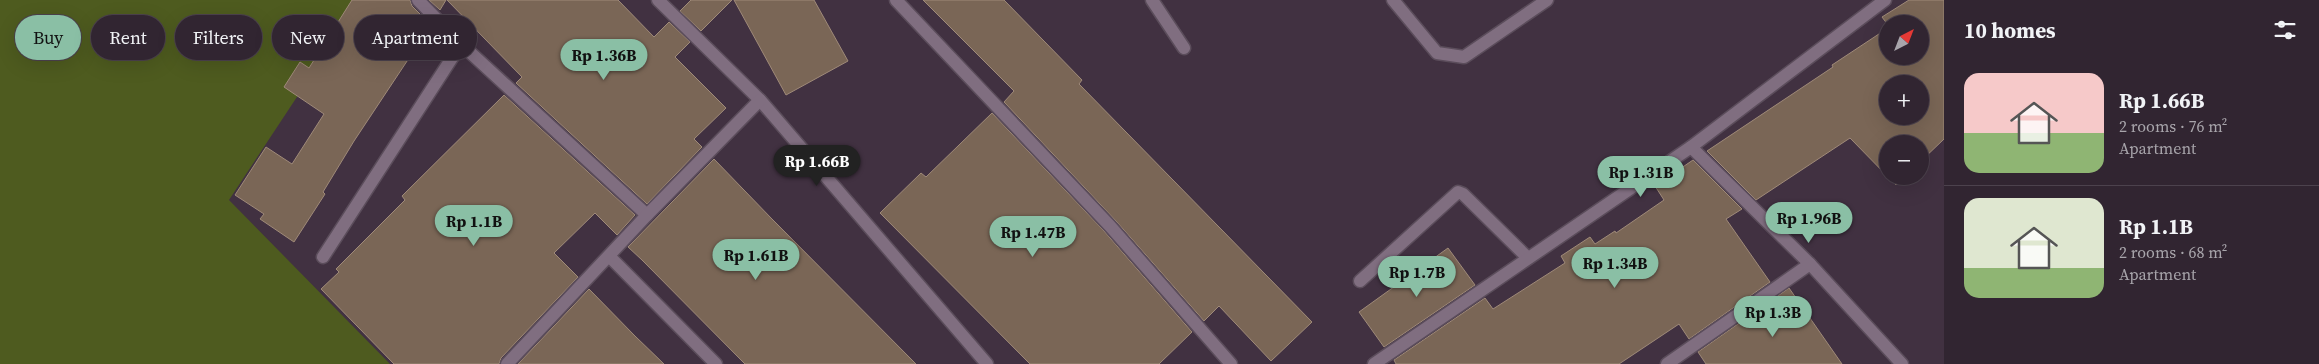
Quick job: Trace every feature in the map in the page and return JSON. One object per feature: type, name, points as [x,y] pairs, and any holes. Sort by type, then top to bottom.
[{"type":"street","points":[[418,0],[433,15]]},
{"type":"street","points":[[658,0],[760,100],[987,364]]},
{"type":"street","points":[[896,0],[1110,226],[1231,364]]},
{"type":"street","points":[[1152,0],[1184,48]]},
{"type":"street","points":[[1393,0],[1437,53],[1464,56],[1546,0]]},
{"type":"street","points":[[1374,364],[1691,147],[1885,0]]},
{"type":"street","points":[[477,59],[647,215]]},
{"type":"street","points":[[323,258],[451,60]]},
{"type":"street","points":[[507,364],[610,257],[647,215],[760,100]]},
{"type":"street","points":[[1691,147],[1810,264],[1902,364]]},
{"type":"street","points":[[1360,281],[1458,192],[1463,194],[1528,258]]},
{"type":"street","points":[[610,257],[716,364]]},
{"type":"street","points":[[1667,364],[1686,359],[1810,264]]},
{"type":"green space","points":[[0,0],[361,0],[344,26],[344,15],[272,15],[272,60],[321,60],[229,200],[390,364],[0,364]]},
{"type":"building","points":[[352,0],[410,0],[412,6],[421,15],[354,15],[354,60],[408,60],[354,141],[323,192],[325,194],[294,242],[260,219],[264,214],[235,195],[266,147],[292,164],[324,114],[284,87],[300,62],[309,68],[314,60],[344,60],[343,15]]},
{"type":"building","points":[[429,0],[446,0],[440,10]]},
{"type":"building","points":[[447,0],[618,0],[654,37],[669,22],[690,42],[675,57],[726,108],[694,139],[702,147],[647,204],[516,83],[522,77],[477,31],[477,15],[462,15]]},
{"type":"building","points":[[691,0],[732,0],[701,31],[680,11]]},
{"type":"building","points":[[734,0],[814,0],[848,61],[786,95]]},
{"type":"building","points":[[923,0],[1004,0],[1082,80],[1079,84],[1312,322],[1271,361],[1219,306],[1204,321],[1116,221],[1004,102],[1014,91]]},
{"type":"building","points":[[1909,0],[1944,0],[1944,139],[1929,153],[1929,135],[1879,135],[1879,168],[1850,138],[1756,200],[1707,151],[1833,67],[1832,65],[1879,34],[1879,65],[1929,65],[1929,15],[1885,15]]},
{"type":"building","points":[[504,95],[635,215],[617,235],[595,213],[554,253],[578,277],[501,358],[499,364],[394,364],[321,289],[339,272],[336,269],[405,200],[402,196]]},
{"type":"building","points":[[992,113],[1104,231],[1192,332],[1159,364],[1030,364],[880,213],[921,173],[926,177]]},
{"type":"building","points":[[714,159],[916,364],[745,364],[628,247]]},
{"type":"building","points":[[1693,160],[1742,209],[1726,219],[1770,282],[1689,339],[1679,324],[1619,364],[1396,364],[1394,360],[1485,298],[1493,309],[1565,263],[1561,256],[1590,237],[1595,244],[1615,231],[1616,233],[1664,200],[1655,186]]},
{"type":"building","points":[[1448,248],[1475,285],[1384,347],[1359,312]]},
{"type":"building","points":[[1789,288],[1842,364],[1706,364],[1698,352]]},
{"type":"building","points":[[589,289],[635,336],[664,364],[518,364]]}]
